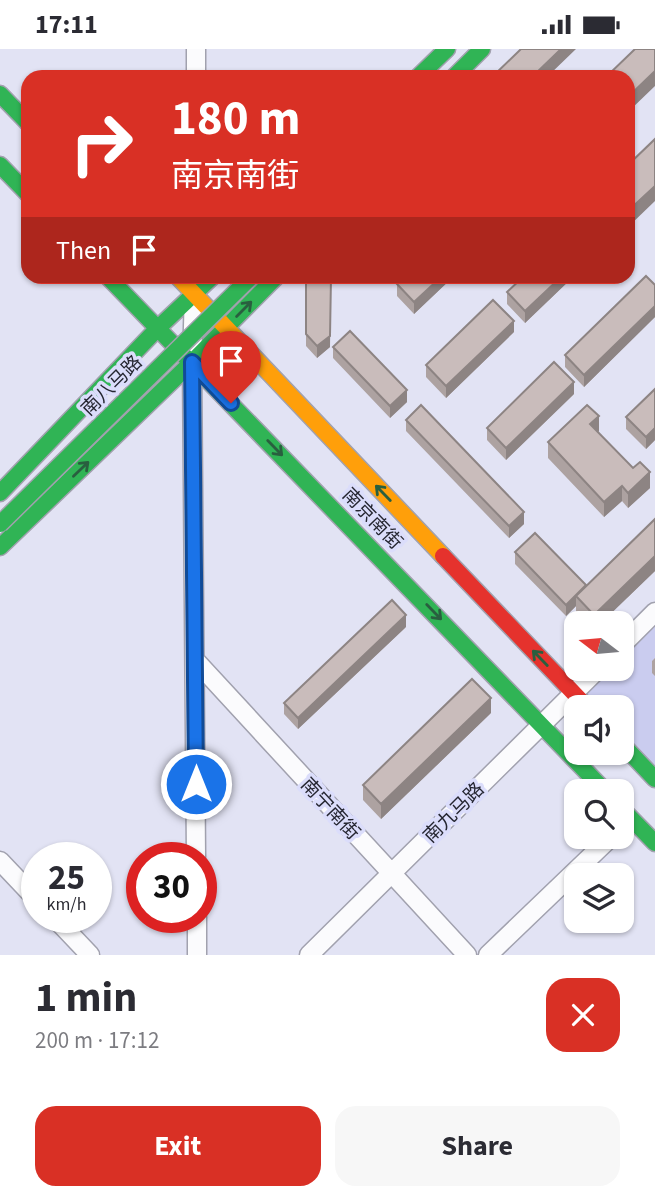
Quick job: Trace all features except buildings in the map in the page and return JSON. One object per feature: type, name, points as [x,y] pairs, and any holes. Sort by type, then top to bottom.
[{"type":"main road","points":[[425,70],[447,49]]},
{"type":"main road","points":[[464,70],[488,54]]},
{"type":"main road","points":[[478,70],[488,54]]},
{"type":"main road","points":[[0,94],[21,116]]},
{"type":"main road","points":[[0,165],[21,187]]},
{"type":"main road","name":"南京南街","points":[[115,284],[595,779]]},
{"type":"main road","name":"南八马路","points":[[0,524],[244,284]]},
{"type":"main road","name":"南八马路","points":[[0,547],[269,284]]},
{"type":"main road","points":[[1,488],[159,328],[194,285]]},
{"type":"main road","name":"南京南街","points":[[194,285],[225,328],[573,693]]},
{"type":"main road","points":[[634,757],[655,779]]},
{"type":"main road","points":[[634,825],[655,843]]},
{"type":"street","points":[[196,70],[197,49]]},
{"type":"street","points":[[194,285],[192,362],[196,842]]},
{"type":"street","points":[[1,488],[32,516]]},
{"type":"street","points":[[634,633],[655,612]]},
{"type":"street","name":"南宁南街","points":[[196,661],[467,955]]},
{"type":"street","name":"南九马路","points":[[309,955],[586,681]]},
{"type":"street","points":[[488,955],[598,849]]},
{"type":"street","points":[[0,861],[21,883]]},
{"type":"street","points":[[69,933],[90,955]]},
{"type":"street","points":[[197,933],[197,955]]},
{"type":"shaded area","points":[[655,612],[655,779],[634,757],[634,695],[574,693],[586,681],[634,681],[634,633]]},
{"type":"traffic: fast","points":[[425,70],[447,49]]},
{"type":"traffic: fast","points":[[461,70],[482,49]]},
{"type":"traffic: fast","points":[[0,94],[21,116]]},
{"type":"traffic: fast","points":[[0,165],[21,187]]},
{"type":"traffic: fast","points":[[115,284],[593,779]]},
{"type":"traffic: fast","points":[[0,493],[158,328],[205,284]]},
{"type":"traffic: fast","points":[[0,524],[244,284]]},
{"type":"traffic: fast","points":[[0,547],[269,284]]},
{"type":"traffic: fast","points":[[634,757],[655,779]]},
{"type":"traffic: fast","points":[[634,821],[655,843]]},
{"type":"traffic: slow","points":[[185,284],[443,556]]},
{"type":"traffic: jam","points":[[443,556],[576,695]]},
{"type":"route","points":[[196,784],[192,362],[231,403]]}]
